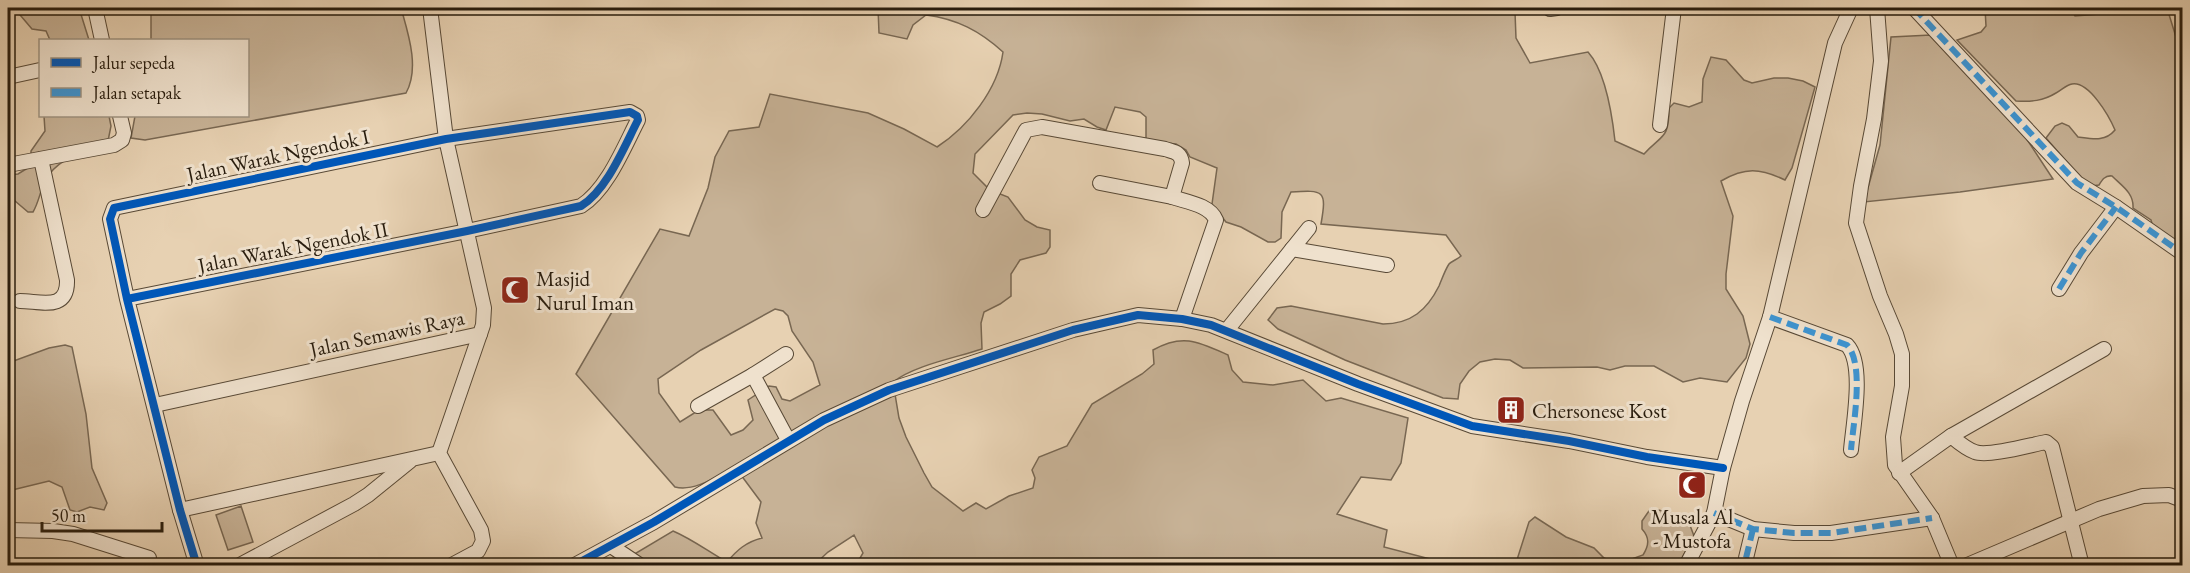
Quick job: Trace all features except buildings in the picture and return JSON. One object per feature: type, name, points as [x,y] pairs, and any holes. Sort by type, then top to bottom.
[{"type":"street","points":[[95,8],[102,39]]},
{"type":"street","name":"Jalan Semawis Raya","points":[[155,405],[480,334],[484,308],[446,139],[430,8]]},
{"type":"street","points":[[1660,125],[1674,8]]},
{"type":"street","points":[[1686,566],[1714,513],[1723,468],[1742,401],[1770,317],[1836,43],[1851,8]]},
{"type":"street","points":[[1877,8],[1881,61],[1856,223],[1902,354],[1902,386],[1893,451],[1895,465],[1932,518],[1952,566]]},
{"type":"street","points":[[1914,8],[2078,183],[2182,253]]},
{"type":"street","points":[[8,77],[39,70]]},
{"type":"street","name":"Jalan Warak Ngendok I","points":[[127,299],[110,219],[112,211],[117,206],[446,139],[630,112],[636,113],[638,120],[618,161]]},
{"type":"street","points":[[8,165],[114,145],[122,140],[124,133],[120,117]]},
{"type":"street","points":[[983,210],[1026,130],[1042,127],[1178,153],[1182,163],[1172,197]]},
{"type":"street","points":[[20,301],[49,303],[62,298],[67,290],[67,280],[41,159]]},
{"type":"street","name":"Jalan Warak Ngendok II","points":[[127,299],[581,206],[595,196],[618,161]]},
{"type":"street","points":[[1100,183],[1172,197],[1204,207],[1213,213],[1216,220],[1182,319]]},
{"type":"street","points":[[2058,289],[2081,253],[2116,207]]},
{"type":"street","points":[[1227,330],[1309,228]]},
{"type":"street","points":[[1292,249],[1387,265]]},
{"type":"street","points":[[127,299],[180,510],[197,566]]},
{"type":"street","points":[[573,566],[654,522],[788,440],[824,420],[889,390],[1073,330],[1138,315],[1182,319],[1227,330],[1358,384],[1472,426],[1723,468]]},
{"type":"street","points":[[1770,317],[1847,345],[1852,351],[1855,359],[1856,394],[1851,450]]},
{"type":"street","points":[[450,566],[478,551],[483,541],[481,530],[439,453],[480,334]]},
{"type":"street","points":[[1899,473],[1951,436],[2104,349]]},
{"type":"street","points":[[698,406],[786,354]]},
{"type":"street","points":[[753,375],[788,440]]},
{"type":"street","points":[[1951,436],[1961,445],[1977,453],[1996,452],[2046,442],[2052,447],[2082,566]]},
{"type":"street","points":[[180,510],[439,453]]},
{"type":"street","points":[[238,566],[368,495],[412,459]]},
{"type":"street","points":[[1965,566],[2099,509],[2143,496],[2169,495],[2182,500]]},
{"type":"street","points":[[1714,513],[1753,529],[1794,533],[1831,533],[1932,518]]},
{"type":"street","points":[[1746,558],[1753,529]]},
{"type":"street","points":[[8,530],[41,530],[73,534],[149,558]]},
{"type":"street","points":[[611,546],[640,566]]},
{"type":"shaded area","points":[[8,8],[79,8],[89,39],[50,39],[46,31],[32,29],[15,9]]},
{"type":"shaded area","points":[[148,8],[401,8],[411,50],[410,83],[406,93],[145,140],[131,138],[135,117],[249,117],[249,39],[151,39],[151,15]]},
{"type":"shaded area","points":[[878,8],[1526,8],[1515,12],[1516,38],[1530,63],[1588,52],[1604,82],[1615,141],[1644,154],[1666,131],[1669,108],[1674,103],[1689,107],[1702,102],[1703,79],[1711,57],[1726,60],[1744,80],[1752,83],[1774,78],[1788,78],[1803,81],[1815,87],[1792,168],[1785,180],[1760,171],[1745,171],[1721,181],[1733,216],[1726,289],[1743,316],[1750,344],[1746,358],[1727,382],[1700,378],[1683,382],[1654,366],[1625,366],[1610,370],[1597,367],[1523,368],[1510,360],[1495,359],[1480,362],[1469,371],[1460,384],[1458,399],[1443,398],[1345,360],[1278,329],[1268,320],[1277,308],[1291,306],[1383,324],[1410,318],[1429,302],[1449,264],[1461,256],[1446,235],[1321,224],[1323,198],[1317,192],[1302,191],[1291,192],[1282,212],[1281,238],[1275,242],[1268,242],[1241,227],[1226,222],[1212,204],[1217,168],[1190,157],[1186,150],[1176,144],[1146,142],[1146,117],[1140,112],[1115,107],[1106,130],[1084,119],[1070,121],[1027,113],[1013,115],[975,154],[973,173],[990,190],[1008,197],[1025,220],[1037,227],[1050,230],[1050,247],[1046,253],[1020,260],[1011,274],[1011,296],[984,312],[981,323],[982,349],[924,366],[893,382],[899,418],[906,437],[932,487],[963,511],[976,503],[986,509],[1009,496],[1033,488],[1035,478],[1032,470],[1039,457],[1067,446],[1092,404],[1142,374],[1154,364],[1153,350],[1173,342],[1191,341],[1228,355],[1232,370],[1243,382],[1273,385],[1303,380],[1326,401],[1341,398],[1408,418],[1401,463],[1391,480],[1361,477],[1337,514],[1387,530],[1384,547],[1453,565],[856,565],[863,553],[854,535],[828,552],[814,565],[616,565],[673,531],[727,562],[742,547],[762,538],[756,523],[761,502],[735,467],[698,485],[675,487],[576,374],[660,229],[689,236],[708,188],[715,157],[729,131],[759,127],[770,94],[868,113],[937,147],[960,129],[980,106],[995,80],[1003,52],[986,38],[967,27],[926,15],[913,25],[907,39],[879,33]],"holes":[[[775,309],[783,311],[788,316],[792,331],[813,362],[820,385],[790,401],[782,399],[776,387],[769,386],[748,400],[753,420],[743,430],[731,435],[713,410],[699,410],[680,422],[659,393],[658,379],[701,350]]]},
{"type":"shaded area","points":[[1985,8],[2071,8],[2075,16],[2113,13],[2125,8],[2167,8],[2176,37],[2182,43],[2182,256],[2153,227],[2151,220],[2133,208],[2132,198],[2112,176],[2106,177],[2099,185],[2091,186],[2085,183],[2046,138],[2055,126],[2062,123],[2069,126],[2078,137],[2098,139],[2115,130],[2103,109],[2085,88],[2072,84],[2042,99],[2016,101],[1957,40],[1981,32],[1986,26]]},
{"type":"shaded area","points":[[1931,35],[2026,138],[2053,179],[1864,202],[1880,145],[1891,37]]},
{"type":"shaded area","points":[[44,117],[109,117],[111,126],[108,141],[72,156],[56,166],[43,185],[33,212],[28,212],[8,195],[8,175],[18,174],[31,166],[31,151],[45,131]]},
{"type":"shaded area","points":[[65,345],[72,347],[86,414],[92,468],[107,503],[104,510],[90,507],[77,512],[70,510],[62,487],[49,481],[8,491],[8,363],[49,348]]},
{"type":"shaded area","points":[[241,506],[253,542],[228,550],[216,515]]},
{"type":"shaded area","points":[[1651,508],[1688,520],[1694,536],[1678,565],[1515,566],[1529,522],[1535,517],[1566,537],[1594,548],[1604,558],[1618,564],[1643,555],[1648,542],[1642,529],[1642,521]]},
{"type":"marked path","points":[[1914,8],[2077,183],[2182,253]]},
{"type":"marked path","points":[[2059,289],[2081,253],[2116,207]]},
{"type":"marked path","points":[[1770,317],[1847,345],[1856,366],[1857,380],[1851,450]]},
{"type":"marked path","points":[[1714,513],[1753,529],[1794,533],[1831,533],[1932,518]]},
{"type":"marked path","points":[[1746,558],[1753,529]]},
{"type":"cycle path","points":[[127,299],[581,206],[599,190],[607,179],[638,120],[637,116],[630,112],[446,139],[114,208],[110,219],[127,299],[180,510],[197,566]]},
{"type":"cycle path","points":[[573,566],[654,522],[824,420],[889,390],[1073,330],[1138,315],[1182,319],[1211,325],[1358,384],[1472,426],[1723,468]]},
{"type":"place","name":"Masjid Nurul Iman","points":[[515,290]]},
{"type":"place","name":"Chersonese Kost","points":[[1511,410]]},
{"type":"place","name":"Musala Al - Mustofa","points":[[1692,485]]}]
